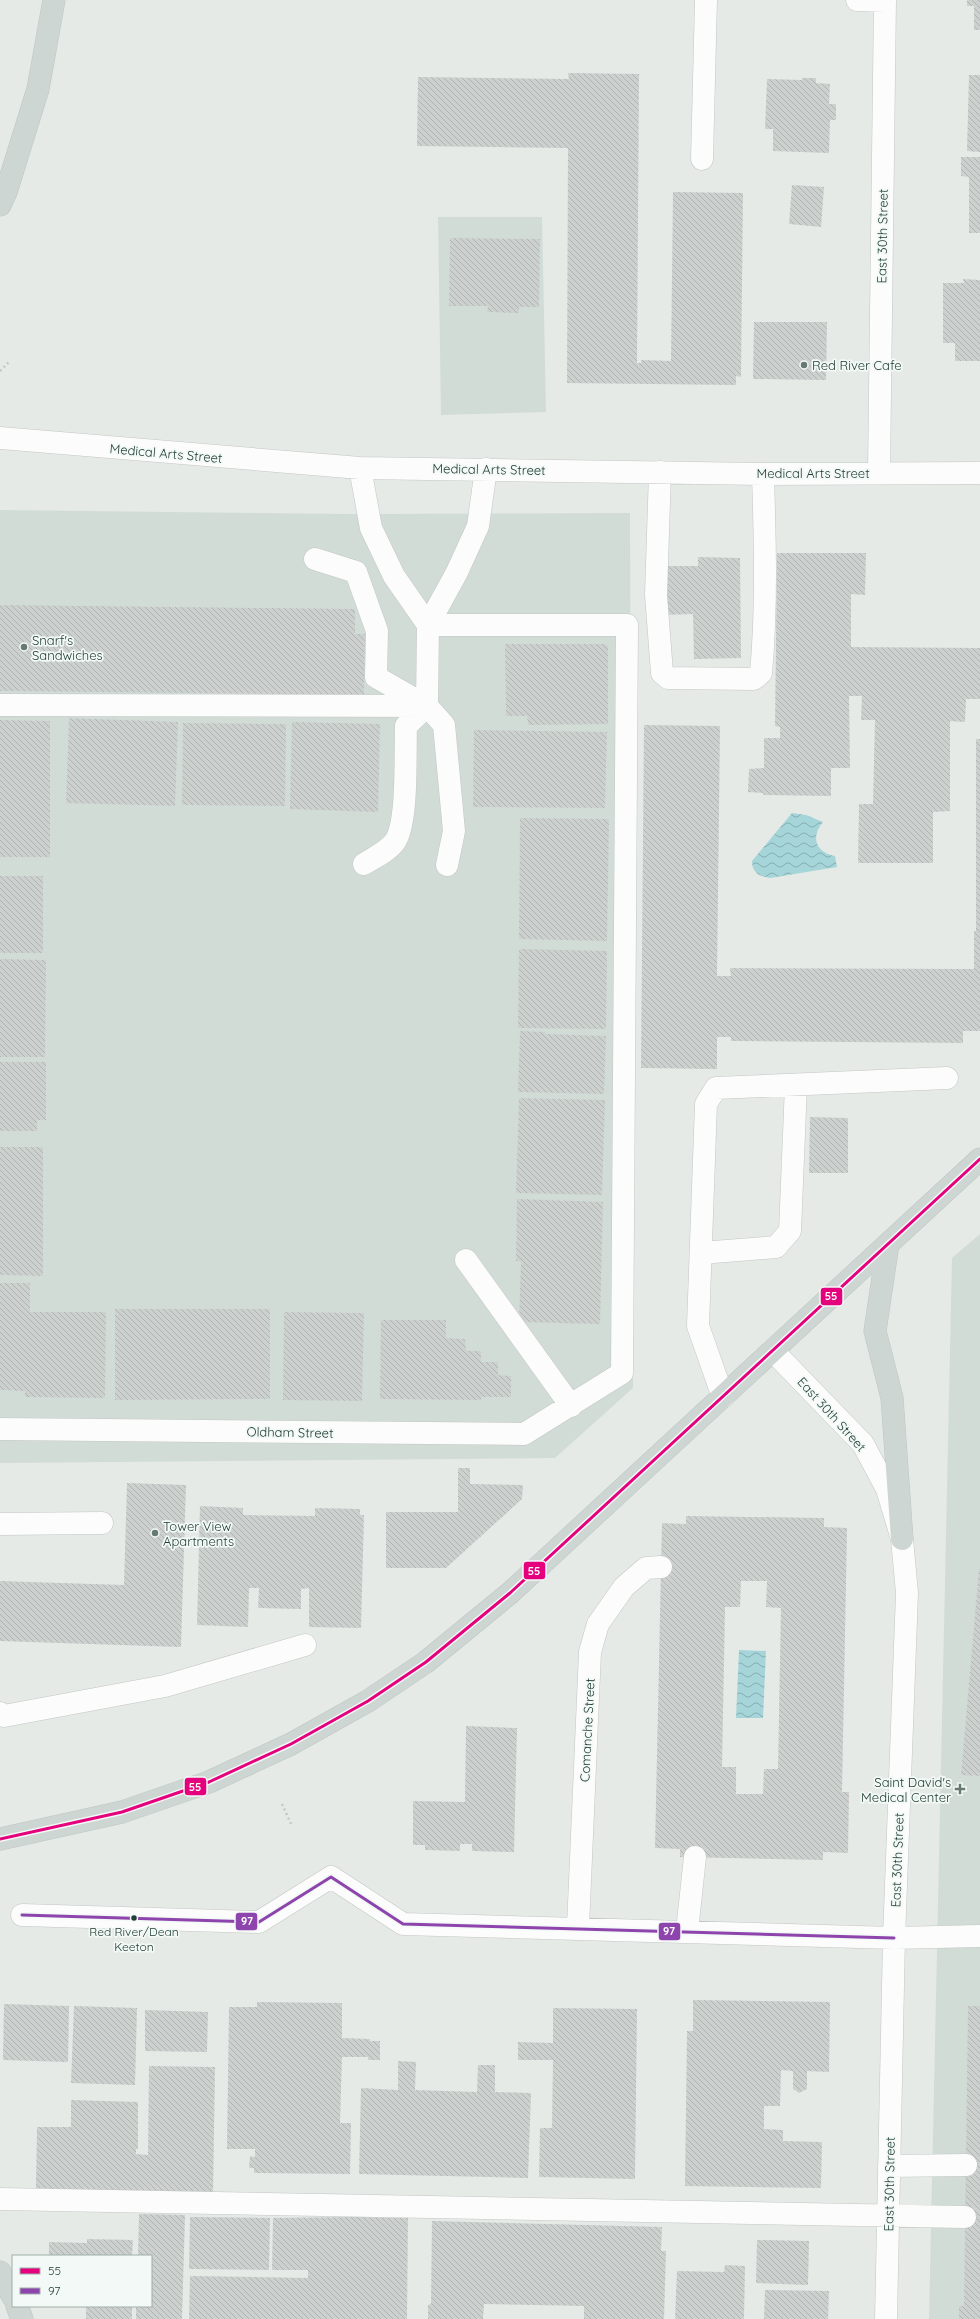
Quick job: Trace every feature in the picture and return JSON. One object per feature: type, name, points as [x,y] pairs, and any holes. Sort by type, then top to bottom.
[{"type":"main road","points":[[0,205],[6,192],[38,89],[54,0]]},
{"type":"main road","points":[[0,1839],[122,1812],[209,1782],[291,1744],[368,1701],[426,1662],[510,1593],[980,1159]]},
{"type":"main road","points":[[888,1244],[875,1331],[892,1398],[902,1539]]},
{"type":"main road","points":[[0,2272],[12,2295]]},
{"type":"main road","points":[[17,2307],[22,2319]]},
{"type":"street","points":[[702,159],[706,0]]},
{"type":"street","points":[[857,0],[885,0]]},
{"type":"street","name":"East 30th Street","points":[[879,472],[885,0]]},
{"type":"street","name":"Medical Arts Street","points":[[0,438],[360,468],[762,474],[879,472],[980,473]]},
{"type":"street","points":[[360,468],[371,528],[394,576],[428,625]]},
{"type":"street","points":[[364,864],[385,851],[396,840],[402,822],[406,726],[428,706],[428,625],[457,572],[478,526],[486,469]]},
{"type":"street","points":[[660,472],[657,624],[662,673],[668,678],[754,679],[760,673],[764,636],[766,549],[762,474]]},
{"type":"street","points":[[315,558],[356,572],[377,631],[376,677],[428,706],[444,725],[454,831],[448,865]]},
{"type":"street","name":"Oldham Street","points":[[0,1429],[524,1434],[622,1373],[627,625],[428,625]]},
{"type":"street","points":[[0,705],[428,706]]},
{"type":"street","points":[[723,1397],[698,1326],[706,1104],[716,1088],[947,1078]]},
{"type":"street","points":[[701,1253],[776,1246],[790,1231],[796,1085]]},
{"type":"street","points":[[466,1260],[571,1406]]},
{"type":"street","name":"East 30th Street","points":[[773,1350],[863,1444],[887,1489],[902,1539],[907,1593],[894,1938],[886,2319]]},
{"type":"street","points":[[0,1524],[102,1523]]},
{"type":"street","name":"Comanche Street","points":[[578,1927],[590,1652],[598,1624],[624,1587],[646,1568],[661,1567]]},
{"type":"street","points":[[0,1713],[4,1716],[166,1686],[305,1644]]},
{"type":"street","points":[[687,1931],[695,1857]]},
{"type":"street","points":[[22,1915],[259,1922],[331,1877],[403,1924],[578,1927],[894,1938],[980,1936]]},
{"type":"street","points":[[889,2166],[966,2165]]},
{"type":"street","points":[[0,2199],[965,2217]]},
{"type":"path","points":[[0,371],[10,361]]},
{"type":"path","points":[[282,1804],[292,1826]]},
{"type":"shaded area","points":[[438,217],[542,217],[546,412],[441,415]]},
{"type":"shaded area","points":[[0,510],[352,514],[630,513],[633,1388],[555,1458],[0,1463]]},
{"type":"shaded area","name":"Saint David's Medical Center","points":[[980,1234],[980,2319],[929,2319],[952,1258]]},
{"type":"water","points":[[792,813],[806,815],[823,822],[817,833],[817,844],[823,852],[835,856],[837,867],[770,878],[759,875],[755,871],[752,861]]},
{"type":"water","points":[[739,1650],[766,1651],[763,1718],[736,1718]]},
{"type":"building","points":[[967,0],[980,0],[980,30],[974,30],[974,6],[967,6]]},
{"type":"building","points":[[568,73],[639,74],[637,363],[641,363],[641,360],[671,361],[673,192],[743,193],[741,377],[736,376],[736,385],[567,383],[568,148],[417,146],[418,77],[569,79]]},
{"type":"building","points":[[969,75],[980,75],[980,152],[967,151]]},
{"type":"building","points":[[802,78],[816,78],[816,83],[830,84],[829,104],[836,104],[836,120],[830,120],[829,153],[773,151],[773,129],[765,129],[767,79],[802,80]]},
{"type":"building","points":[[961,157],[980,157],[980,233],[969,233],[969,177],[961,176]]},
{"type":"building","points":[[792,185],[824,187],[821,227],[789,224]]},
{"type":"building","points":[[450,238],[540,239],[539,307],[519,307],[519,313],[487,312],[488,306],[449,306]]},
{"type":"building","points":[[963,279],[980,280],[980,361],[955,361],[955,343],[943,343],[943,283],[964,283]]},
{"type":"building","points":[[754,322],[827,322],[826,380],[753,379]]},
{"type":"building","points":[[777,553],[866,553],[865,595],[851,594],[851,647],[980,648],[980,699],[966,699],[965,722],[950,721],[950,811],[933,812],[933,863],[858,863],[859,804],[873,804],[875,720],[861,720],[862,696],[849,696],[850,768],[831,768],[831,796],[764,795],[763,793],[748,792],[749,769],[764,768],[764,738],[780,738],[780,727],[775,726]]},
{"type":"building","points":[[698,557],[740,558],[741,658],[694,659],[693,614],[661,615],[660,566],[698,566]]},
{"type":"building","points":[[0,605],[355,609],[355,634],[365,634],[364,695],[0,691]]},
{"type":"building","points":[[505,644],[604,644],[608,646],[608,724],[528,725],[527,716],[506,716]]},
{"type":"building","points":[[69,718],[178,722],[175,806],[66,803]]},
{"type":"building","points":[[0,720],[50,721],[50,857],[0,857]]},
{"type":"building","points":[[292,722],[380,724],[378,812],[290,809]]},
{"type":"building","points":[[183,723],[286,724],[285,806],[182,805]]},
{"type":"building","points":[[644,725],[720,726],[717,976],[731,976],[730,968],[974,969],[974,931],[976,931],[976,739],[980,739],[980,1031],[963,1031],[963,1043],[731,1041],[731,1037],[717,1037],[717,1069],[641,1068]]},
{"type":"building","points":[[474,730],[607,732],[605,808],[473,807]]},
{"type":"building","points":[[520,818],[609,819],[607,941],[519,939]]},
{"type":"building","points":[[0,876],[43,876],[43,953],[0,953]]},
{"type":"building","points":[[519,949],[607,951],[606,1029],[518,1028]]},
{"type":"building","points":[[0,959],[46,960],[45,1057],[0,1057]]},
{"type":"building","points":[[520,1031],[545,1032],[545,1034],[606,1036],[604,1094],[518,1092]]},
{"type":"building","points":[[0,1062],[46,1062],[46,1120],[37,1120],[37,1131],[0,1131]]},
{"type":"building","points":[[519,1098],[605,1100],[602,1195],[516,1193]]},
{"type":"building","points":[[810,1117],[848,1118],[848,1173],[809,1173]]},
{"type":"building","points":[[0,1147],[43,1147],[43,1276],[0,1275]]},
{"type":"building","points":[[517,1199],[603,1202],[600,1324],[519,1322],[521,1261],[516,1261]]},
{"type":"building","points":[[0,1283],[30,1283],[30,1312],[106,1312],[105,1398],[25,1397],[25,1391],[0,1390]]},
{"type":"building","points":[[115,1309],[270,1309],[270,1399],[115,1400]]},
{"type":"building","points":[[284,1312],[364,1313],[362,1401],[283,1400]]},
{"type":"building","points":[[381,1320],[446,1320],[446,1338],[465,1339],[466,1351],[481,1351],[481,1362],[498,1362],[498,1375],[511,1376],[511,1397],[481,1397],[481,1400],[380,1399]]},
{"type":"building","points":[[458,1468],[470,1468],[470,1484],[523,1485],[522,1499],[446,1568],[386,1568],[386,1512],[458,1512]]},
{"type":"building","name":"Tower View Apartments","points":[[127,1483],[186,1485],[181,1647],[0,1641],[0,1581],[124,1585]]},
{"type":"building","points":[[200,1506],[243,1508],[243,1515],[315,1516],[315,1508],[360,1509],[360,1515],[364,1515],[361,1628],[309,1627],[309,1588],[301,1589],[301,1609],[258,1608],[259,1588],[249,1588],[248,1627],[197,1625]]},
{"type":"building","points":[[686,1516],[824,1518],[824,1527],[847,1528],[842,1792],[849,1792],[848,1853],[823,1852],[823,1860],[680,1857],[680,1849],[655,1848],[662,1523],[686,1524]],"holes":[[[741,1581],[767,1581],[766,1607],[781,1608],[778,1769],[764,1769],[763,1794],[736,1794],[736,1767],[722,1767],[725,1607],[740,1607]]]},
{"type":"building","points":[[980,1569],[980,1776],[961,1775]]},
{"type":"building","points":[[466,1726],[517,1728],[514,1852],[472,1851],[472,1844],[460,1844],[460,1851],[425,1850],[425,1845],[413,1845],[413,1801],[465,1802]]},
{"type":"building","points":[[693,2000],[830,2002],[829,2072],[807,2071],[807,2089],[799,2093],[793,2089],[793,2071],[781,2070],[780,2106],[764,2106],[764,2129],[783,2130],[783,2141],[822,2142],[821,2188],[685,2186],[687,2031],[693,2031]]},
{"type":"building","points":[[257,2002],[342,2003],[342,2038],[370,2039],[370,2041],[380,2041],[380,2060],[368,2060],[368,2057],[342,2057],[340,2123],[351,2123],[350,2174],[254,2173],[254,2168],[249,2168],[250,2156],[255,2157],[255,2149],[227,2149],[229,2007],[257,2007]]},
{"type":"building","points":[[4,2004],[69,2006],[68,2062],[3,2060]]},
{"type":"building","points":[[74,2006],[137,2008],[135,2085],[71,2083]]},
{"type":"building","points":[[968,2006],[980,2006],[980,2319],[959,2319],[959,2306],[964,2306]]},
{"type":"building","points":[[553,2008],[637,2009],[635,2179],[539,2177],[540,2128],[552,2128],[553,2060],[518,2060],[518,2042],[553,2043]]},
{"type":"building","points":[[145,2010],[208,2012],[207,2052],[145,2051]]},
{"type":"building","points":[[398,2061],[416,2062],[415,2090],[477,2092],[478,2065],[495,2065],[495,2092],[531,2093],[528,2178],[359,2174],[361,2088],[398,2090]]},
{"type":"building","points":[[149,2066],[215,2067],[213,2193],[36,2189],[37,2127],[71,2127],[71,2100],[138,2102],[138,2149],[136,2149],[136,2154],[148,2155]]},
{"type":"building","points":[[139,2214],[185,2215],[182,2319],[136,2319],[136,2307],[152,2307],[152,2255],[138,2255]]},
{"type":"building","points":[[190,2217],[270,2218],[269,2270],[189,2269]]},
{"type":"building","points":[[273,2218],[408,2218],[407,2319],[189,2319],[190,2276],[308,2278],[308,2270],[272,2270]]},
{"type":"building","points":[[432,2221],[662,2227],[661,2251],[666,2251],[664,2319],[584,2319],[584,2306],[484,2304],[483,2319],[428,2319],[428,2305],[431,2304]]},
{"type":"building","points":[[87,2239],[133,2240],[132,2255],[49,2255],[49,2242],[87,2243]]},
{"type":"building","points":[[757,2240],[809,2241],[808,2285],[756,2283]]},
{"type":"building","points":[[725,2265],[745,2266],[744,2319],[675,2319],[677,2271],[724,2272]]},
{"type":"building","points":[[765,2290],[829,2291],[828,2319],[764,2319]]},
{"type":"building","points":[[86,2307],[132,2307],[132,2319],[86,2319]]},
{"type":"transit line","name":"55","points":[[0,1839],[122,1812],[209,1782],[291,1744],[368,1701],[426,1662],[510,1593],[980,1159]]},
{"type":"transit line","name":"97","points":[[22,1915],[259,1922],[331,1877],[403,1924],[894,1938]]},
{"type":"place","name":"Red River Cafe","points":[[804,365]]},
{"type":"place","name":"Snarf's Sandwiches","points":[[24,647]]},
{"type":"place","name":"Tower View Apartments","points":[[155,1533]]},
{"type":"place","name":"Saint David's Medical Center","points":[[960,1789]]},
{"type":"place","name":"Red River/Dean Keeton","points":[[134,1918]]}]
